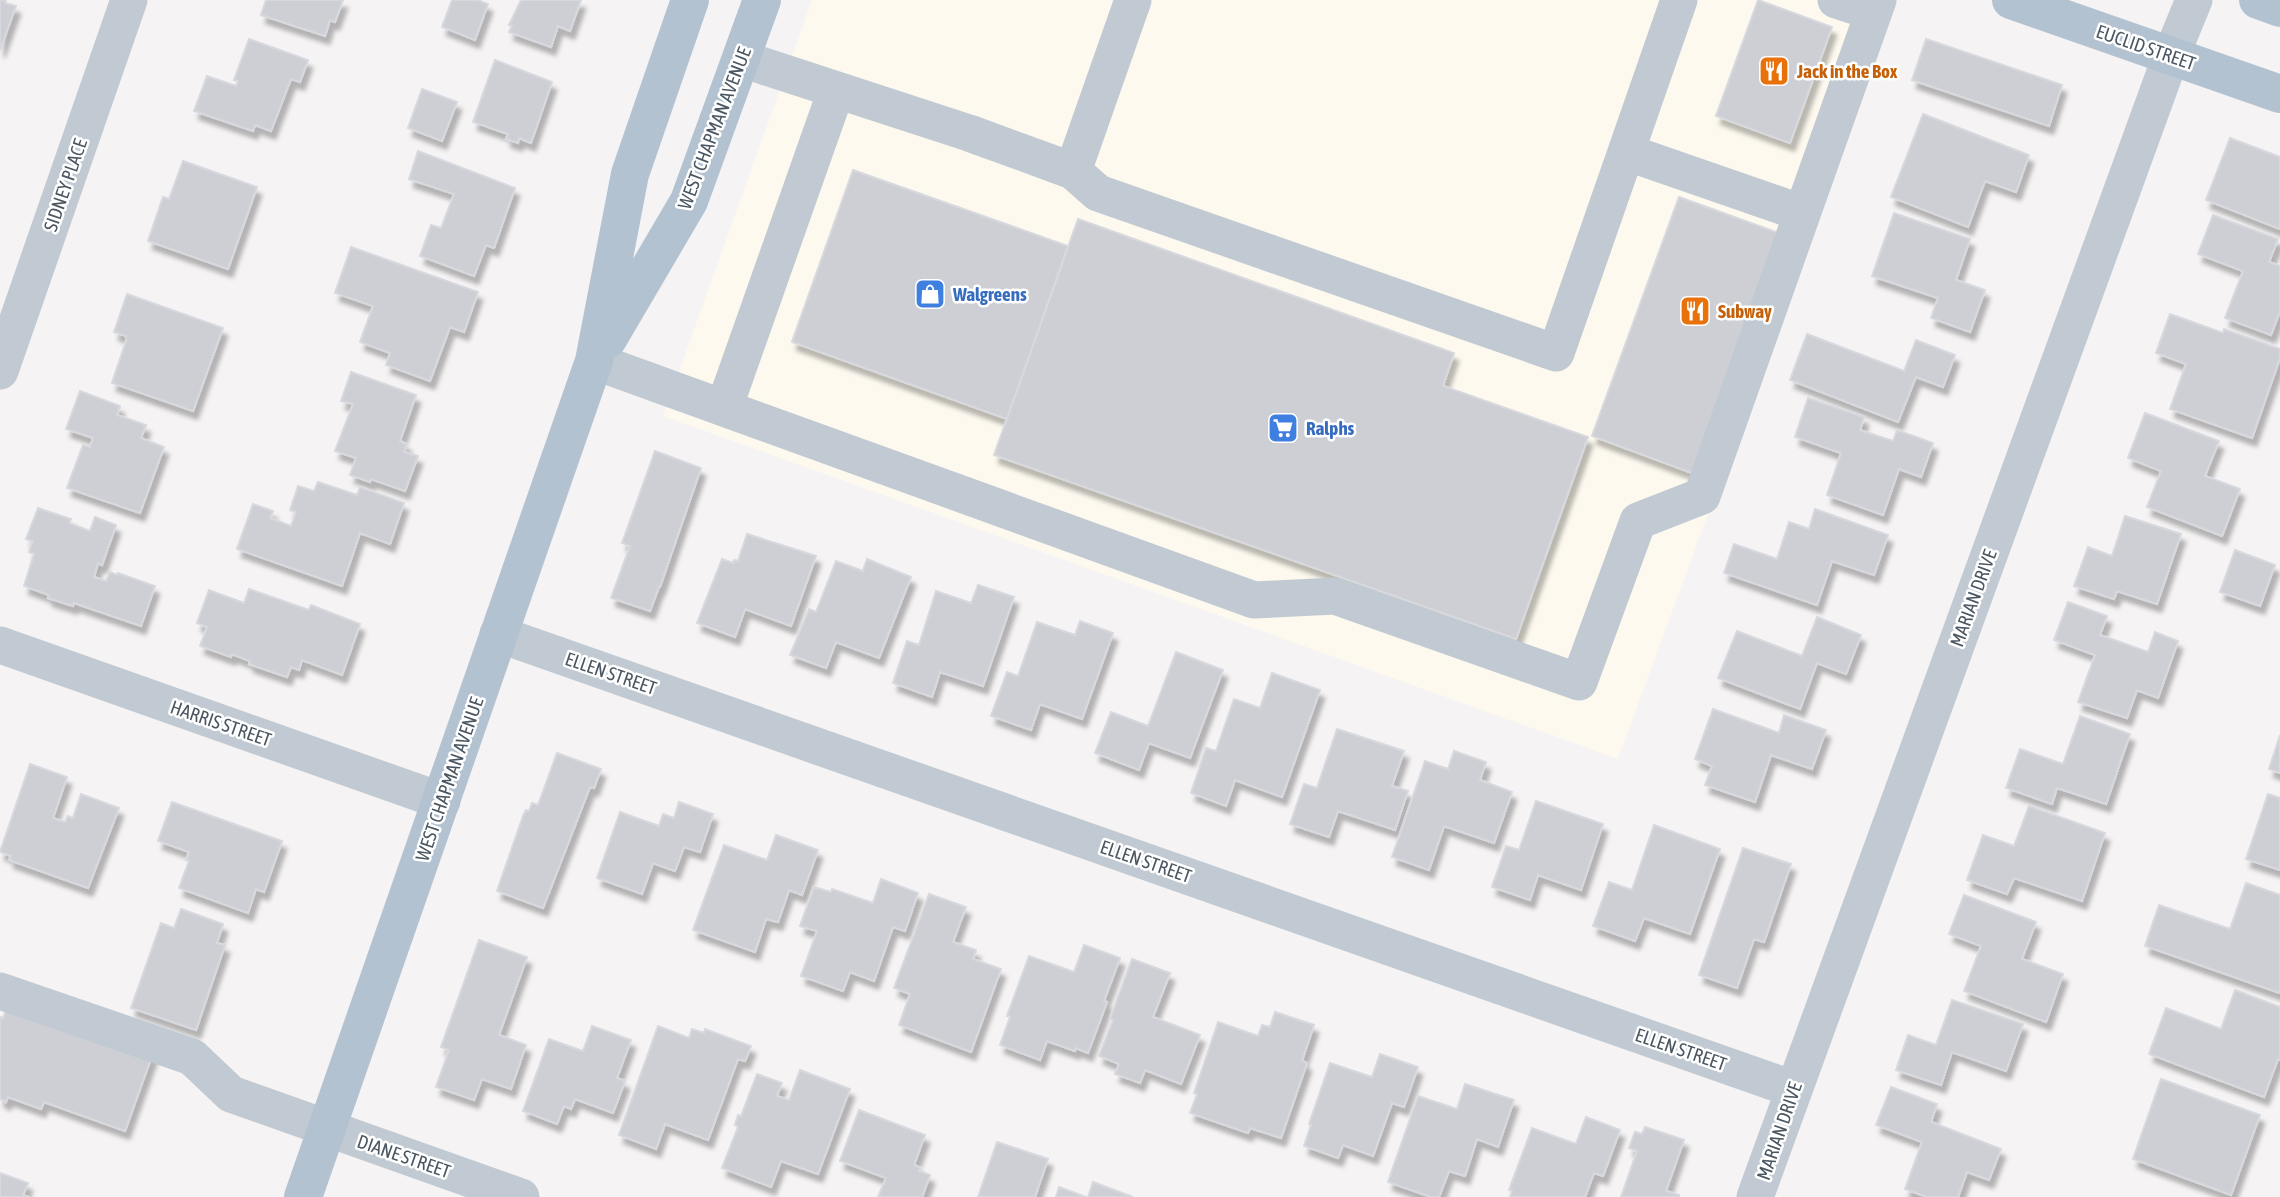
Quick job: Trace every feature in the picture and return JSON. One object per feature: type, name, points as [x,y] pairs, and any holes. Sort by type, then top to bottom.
[{"type":"main road","name":"WEST CHAPMAN AVENUE","points":[[303,1197],[594,362],[630,174],[690,0]]},
{"type":"main road","name":"WEST CHAPMAN AVENUE","points":[[594,362],[689,201],[762,0]]},
{"type":"main road","name":"EUCLID STREET","points":[[2011,0],[2280,94]]},
{"type":"main road","points":[[2258,0],[2280,8]]},
{"type":"street","name":"SIDNEY PLACE","points":[[0,371],[129,0]]},
{"type":"street","points":[[1073,172],[1133,0]]},
{"type":"street","points":[[742,59],[969,133],[1073,172],[1098,193],[1556,354],[1679,0]]},
{"type":"street","points":[[594,362],[1254,600],[1335,596],[1579,682],[1637,521],[1702,496],[1876,6],[1836,0]]},
{"type":"street","name":"MARIAN DRIVE","points":[[1755,1197],[2171,56],[2194,0]]},
{"type":"street","points":[[724,408],[836,91]]},
{"type":"street","points":[[1626,152],[1802,213]]},
{"type":"street","name":"ELLEN STREET","points":[[498,634],[1793,1089]]},
{"type":"street","name":"HARRIS STREET","points":[[0,645],[442,801]]},
{"type":"street","name":"DIANE STREET","points":[[0,991],[192,1057],[232,1094],[521,1197]]},
{"type":"shaded area","points":[[812,0],[1888,0],[1896,3],[1618,759],[663,416]]},
{"type":"building","points":[[0,0],[6,0],[5,3],[16,6],[0,50]]},
{"type":"building","points":[[266,0],[343,0],[335,22],[330,20],[325,36],[261,15]]},
{"type":"building","points":[[452,0],[478,0],[488,4],[475,40],[442,27]]},
{"type":"building","points":[[521,0],[581,0],[570,31],[558,26],[551,47],[509,32],[512,26],[509,25]]},
{"type":"building","name":"Jack in the Box","points":[[1758,0],[1832,27],[1790,143],[1716,116]]},
{"type":"building","points":[[249,39],[308,60],[300,82],[291,79],[271,131],[255,125],[253,131],[194,111],[207,76],[236,86],[238,81],[234,80]]},
{"type":"building","points":[[1926,39],[2062,85],[2049,126],[1912,80]]},
{"type":"building","points":[[495,60],[552,82],[531,143],[519,138],[518,143],[506,139],[508,134],[473,122]]},
{"type":"building","points":[[422,89],[457,102],[442,141],[408,128]]},
{"type":"building","points":[[1923,114],[2029,155],[2016,192],[1985,181],[1968,227],[1891,197]]},
{"type":"building","points":[[2230,138],[2280,157],[2280,229],[2206,200]]},
{"type":"building","points":[[418,151],[515,188],[494,248],[486,245],[474,276],[420,256],[431,225],[441,228],[454,194],[409,179]]},
{"type":"building","points":[[183,161],[257,187],[228,269],[148,241],[163,197],[169,199]]},
{"type":"building","name":"Walgreens","points":[[853,170],[1068,246],[1007,419],[792,342]]},
{"type":"building","points":[[1679,197],[1779,233],[1692,473],[1592,436]]},
{"type":"building","points":[[1894,213],[1970,239],[1956,280],[1985,290],[1970,332],[1931,318],[1938,298],[1872,276]]},
{"type":"building","points":[[2213,215],[2278,239],[2269,262],[2280,266],[2280,311],[2271,335],[2225,318],[2243,271],[2198,254]]},
{"type":"building","name":"Ralphs","points":[[1078,219],[1454,353],[1443,386],[1588,437],[1516,639],[994,455]]},
{"type":"building","points":[[351,247],[478,292],[464,332],[450,327],[430,381],[386,365],[390,353],[360,342],[373,306],[335,293]]},
{"type":"building","points":[[127,294],[223,328],[193,411],[112,383],[126,341],[126,336],[114,332]]},
{"type":"building","points":[[2170,314],[2280,349],[2280,358],[2252,438],[2170,409],[2186,364],[2156,353]]},
{"type":"building","points":[[1807,334],[1904,371],[1916,340],[1955,355],[1943,387],[1916,377],[1898,422],[1790,380]]},
{"type":"building","points":[[351,372],[416,395],[400,441],[407,444],[404,452],[418,456],[405,491],[350,475],[356,458],[335,451],[353,404],[341,401]]},
{"type":"building","points":[[80,391],[120,406],[117,415],[146,425],[141,438],[164,447],[140,513],[67,488],[83,445],[90,447],[93,438],[66,429]]},
{"type":"building","points":[[1808,398],[1864,417],[1860,430],[1893,441],[1897,430],[1933,443],[1921,477],[1899,469],[1883,515],[1827,495],[1841,453],[1795,437]]},
{"type":"building","points":[[2145,413],[2219,441],[2205,476],[2240,489],[2222,536],[2147,507],[2161,471],[2128,458]]},
{"type":"building","points":[[655,451],[701,468],[650,611],[611,598],[630,546],[622,543]]},
{"type":"building","points":[[318,482],[357,495],[360,487],[404,503],[390,544],[360,533],[342,586],[237,549],[253,504],[273,511],[270,518],[291,526],[296,512],[290,510],[298,486],[314,491]]},
{"type":"building","points":[[38,508],[71,519],[69,523],[90,531],[95,517],[116,525],[102,565],[98,563],[94,577],[106,581],[110,572],[117,575],[118,573],[155,586],[141,626],[74,603],[73,606],[48,598],[49,595],[24,586],[34,554],[29,552],[33,541],[26,539]]},
{"type":"building","points":[[1815,509],[1888,535],[1874,575],[1832,561],[1817,605],[1724,573],[1734,544],[1777,559],[1789,522],[1809,529]]},
{"type":"building","points":[[2125,516],[2181,534],[2157,604],[2117,591],[2114,599],[2074,586],[2088,547],[2112,556]]},
{"type":"building","points":[[747,534],[816,556],[791,626],[745,609],[735,637],[697,623],[722,559],[733,563],[734,560],[738,561]]},
{"type":"building","points":[[2235,550],[2275,565],[2260,606],[2220,592]]},
{"type":"building","points":[[867,559],[911,577],[879,658],[836,642],[826,668],[790,655],[809,609],[816,612],[836,561],[863,571]]},
{"type":"building","points":[[978,585],[1014,597],[983,686],[940,672],[932,697],[893,683],[907,641],[919,645],[936,591],[971,603]]},
{"type":"building","points":[[249,589],[309,610],[311,605],[360,624],[342,675],[302,660],[299,670],[291,667],[287,677],[249,664],[250,661],[232,654],[231,657],[200,646],[207,627],[197,623],[209,590],[244,603]]},
{"type":"building","points":[[2068,602],[2107,616],[2100,635],[2148,652],[2155,632],[2178,641],[2158,698],[2137,690],[2127,718],[2078,702],[2095,655],[2054,640]]},
{"type":"building","points":[[1817,617],[1861,635],[1846,674],[1817,663],[1800,709],[1718,678],[1737,631],[1802,656]]},
{"type":"building","points":[[1080,621],[1113,633],[1082,719],[1040,704],[1031,730],[991,716],[1007,672],[1018,676],[1037,622],[1075,635]]},
{"type":"building","points":[[1176,652],[1223,670],[1190,758],[1149,743],[1139,770],[1095,753],[1111,712],[1148,726]]},
{"type":"building","points":[[1272,673],[1320,690],[1282,797],[1235,780],[1226,806],[1191,793],[1206,748],[1216,751],[1234,699],[1260,708]]},
{"type":"building","points":[[1713,709],[1779,733],[1784,715],[1826,730],[1812,769],[1771,755],[1755,802],[1705,785],[1712,766],[1695,759]]},
{"type":"building","points":[[2080,716],[2130,734],[2106,804],[2057,788],[2052,804],[2006,788],[2020,749],[2063,764]]},
{"type":"building","points":[[1337,729],[1404,751],[1392,786],[1408,791],[1395,830],[1338,811],[1329,837],[1290,824],[1304,784],[1317,788]]},
{"type":"building","points":[[2280,735],[2280,773],[2269,769]]},
{"type":"building","points":[[1454,751],[1486,762],[1480,780],[1512,792],[1494,843],[1444,826],[1429,870],[1392,857],[1425,761],[1448,769]]},
{"type":"building","points":[[557,753],[601,769],[594,788],[590,787],[543,908],[497,891],[523,816],[532,803],[538,805]]},
{"type":"building","points":[[30,764],[67,777],[53,818],[65,822],[68,816],[73,818],[81,794],[119,808],[88,888],[9,860],[11,856],[0,852]]},
{"type":"building","points":[[2268,794],[2280,798],[2280,870],[2246,859]]},
{"type":"building","points":[[1536,801],[1603,824],[1581,890],[1538,875],[1530,900],[1492,887],[1506,846],[1519,850]]},
{"type":"building","points":[[172,802],[282,841],[264,892],[256,889],[248,913],[179,888],[189,861],[186,860],[189,852],[158,841]]},
{"type":"building","points":[[679,802],[713,814],[700,852],[684,847],[675,871],[653,863],[642,894],[597,878],[620,812],[659,826],[663,814],[674,818]]},
{"type":"building","points":[[2029,806],[2105,833],[2082,901],[2014,878],[2007,894],[1967,880],[1983,835],[2014,846]]},
{"type":"building","points":[[1654,825],[1720,849],[1690,934],[1644,918],[1635,941],[1593,926],[1609,882],[1632,890]]},
{"type":"building","points":[[776,835],[818,850],[802,895],[789,890],[778,922],[766,919],[755,952],[693,930],[724,845],[767,860]]},
{"type":"building","points":[[1743,848],[1791,864],[1764,942],[1754,939],[1737,988],[1699,975]]},
{"type":"building","points":[[881,879],[918,893],[905,931],[893,927],[874,981],[850,972],[843,991],[801,976],[817,931],[800,926],[814,887],[831,892],[832,889],[873,903]]},
{"type":"building","points":[[2246,883],[2280,895],[2280,993],[2145,946],[2159,905],[2230,929]]},
{"type":"building","points":[[929,894],[966,907],[953,942],[976,950],[973,959],[1001,969],[971,1052],[899,1025],[910,994],[894,988]]},
{"type":"building","points":[[1964,895],[2036,922],[2022,959],[2063,974],[2046,1022],[1964,991],[1981,946],[1949,934]]},
{"type":"building","points":[[181,909],[223,924],[217,943],[225,945],[196,1030],[131,1008],[161,923],[174,928]]},
{"type":"building","points":[[479,940],[527,957],[499,1035],[526,1045],[511,1089],[482,1079],[474,1100],[436,1087],[449,1050],[441,1047]]},
{"type":"building","points":[[1084,945],[1120,958],[1088,1053],[1047,1041],[1040,1060],[1000,1045],[1010,1017],[1007,1016],[1029,956],[1074,972]]},
{"type":"building","points":[[1132,959],[1170,973],[1153,1017],[1200,1035],[1181,1084],[1145,1070],[1140,1083],[1115,1074],[1119,1064],[1099,1056]]},
{"type":"building","points":[[2235,990],[2280,1007],[2280,1060],[2278,1059],[2264,1097],[2149,1054],[2166,1008],[2221,1029]]},
{"type":"building","points":[[1952,1000],[2023,1024],[2006,1071],[1952,1052],[1941,1085],[1896,1070],[1908,1035],[1936,1045]]},
{"type":"building","points":[[9,1001],[153,1053],[125,1131],[44,1102],[41,1109],[8,1097],[6,1102],[0,1099],[0,1017],[3,1018]]},
{"type":"building","points":[[1275,1012],[1314,1025],[1302,1061],[1307,1063],[1281,1138],[1250,1128],[1248,1133],[1190,1113],[1218,1022],[1258,1036],[1262,1025],[1270,1027]]},
{"type":"building","points":[[592,1026],[631,1040],[617,1078],[625,1081],[613,1113],[575,1099],[571,1109],[564,1106],[557,1124],[523,1111],[549,1039],[583,1051]]},
{"type":"building","points":[[658,1026],[689,1038],[692,1029],[704,1033],[705,1029],[751,1046],[745,1061],[738,1059],[708,1140],[665,1124],[656,1149],[619,1135]]},
{"type":"building","points":[[1380,1054],[1418,1067],[1404,1107],[1392,1103],[1373,1156],[1343,1145],[1338,1158],[1304,1146],[1330,1063],[1372,1077]]},
{"type":"building","points":[[800,1070],[850,1089],[818,1174],[781,1161],[771,1187],[722,1168],[738,1127],[735,1125],[738,1115],[741,1116],[757,1074],[782,1083],[777,1096],[789,1100]]},
{"type":"building","points":[[2161,1079],[2260,1115],[2231,1195],[2133,1159]]},
{"type":"building","points":[[1465,1084],[1514,1100],[1498,1147],[1477,1139],[1465,1176],[1449,1171],[1439,1197],[1431,1197],[1388,1182],[1418,1096],[1457,1109]]},
{"type":"building","points":[[1891,1087],[1937,1104],[1931,1122],[2001,1149],[1989,1180],[1967,1172],[1958,1197],[1927,1197],[1905,1189],[1922,1142],[1876,1125]]},
{"type":"building","points":[[859,1110],[925,1135],[914,1165],[921,1168],[919,1171],[930,1175],[922,1197],[878,1197],[886,1178],[840,1161]]},
{"type":"building","points":[[1586,1117],[1620,1130],[1603,1176],[1594,1173],[1585,1197],[1510,1197],[1512,1191],[1509,1190],[1532,1128],[1576,1144]]},
{"type":"building","points":[[1645,1127],[1684,1140],[1666,1191],[1679,1197],[1621,1197],[1637,1151],[1629,1148],[1635,1132],[1642,1134]]},
{"type":"building","points":[[997,1142],[1048,1159],[1035,1197],[978,1197]]},
{"type":"building","points":[[0,1173],[28,1183],[23,1195],[29,1197],[0,1197]]},
{"type":"building","points":[[1093,1182],[1133,1197],[1088,1197]]},
{"type":"building","points":[[1059,1187],[1086,1197],[1056,1197]]},
{"type":"place","name":"Jack in the Box","points":[[1774,71]]},
{"type":"place","name":"Walgreens","points":[[930,294]]},
{"type":"place","name":"Subway","points":[[1695,311]]},
{"type":"place","name":"Ralphs","points":[[1283,428]]}]
